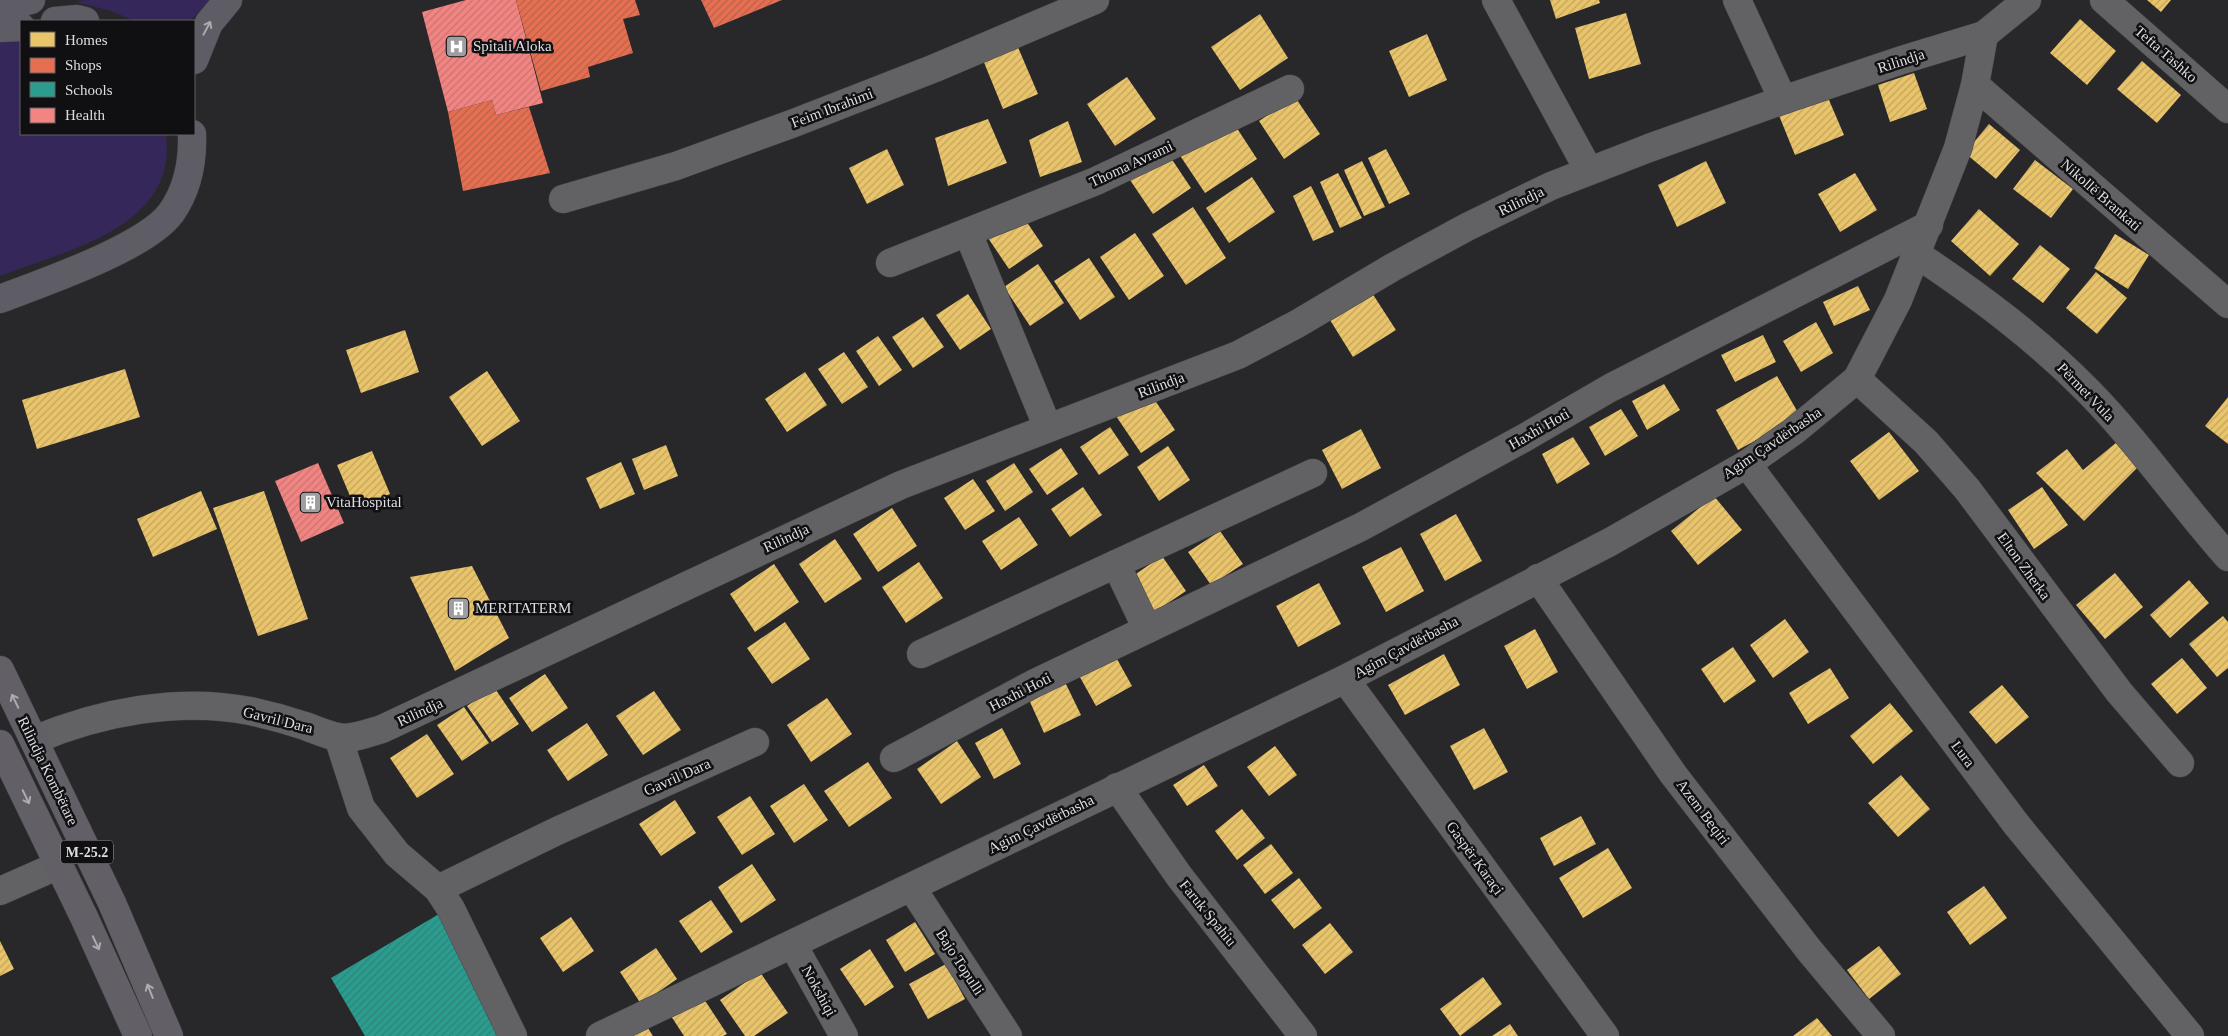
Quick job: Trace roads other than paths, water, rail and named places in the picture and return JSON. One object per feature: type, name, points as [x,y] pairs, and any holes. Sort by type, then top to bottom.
[{"type":"highway","points":[[0,8],[32,0]]},
{"type":"highway","points":[[195,58],[209,23],[228,0]]},
{"type":"highway","points":[[62,20],[76,18],[81,20]]},
{"type":"highway","points":[[0,28],[20,27]]},
{"type":"highway","points":[[0,298],[61,275],[129,245],[153,230],[170,215],[188,179],[193,157],[192,135]]},
{"type":"main road","name":"Rilindja Kombëtare","points":[[0,670],[112,903],[169,1036]]},
{"type":"main road","name":"Rilindja Kombëtare","points":[[0,744],[59,865],[137,1036]]},
{"type":"street","name":"Feim Ibrahimi","points":[[563,199],[676,166],[794,123],[935,68],[1094,0]]},
{"type":"street","points":[[1496,0],[1589,172]]},
{"type":"street","points":[[1737,0],[1783,100]]},
{"type":"street","points":[[1984,35],[2026,0]]},
{"type":"street","name":"Tefta Tashko","points":[[2104,0],[2228,109]]},
{"type":"street","name":"Rilindja","points":[[338,737],[358,736],[382,729],[901,485],[1238,355],[1297,324],[1393,267],[1467,227],[1551,186],[1783,100],[1984,35]]},
{"type":"street","name":"Agim Çavdërbasha","points":[[600,1036],[912,888],[1116,787],[1345,679],[1610,542],[1748,464],[1824,408],[1857,379],[1898,300],[1918,255],[1958,148],[1975,85],[1984,35]]},
{"type":"street","name":"Nikollë Brankati","points":[[1975,85],[2228,304]]},
{"type":"street","name":"Thoma Avrami","points":[[890,263],[968,234],[1096,181],[1290,89]]},
{"type":"street","name":"Haxhi Hoti","points":[[894,758],[1033,684],[1361,527],[1524,438],[1610,388],[1929,225]]},
{"type":"street","points":[[968,234],[1048,428]]},
{"type":"street","name":"Përmet Vula","points":[[1918,255],[1981,298],[2028,335],[2089,392],[2228,557]]},
{"type":"street","name":"Elton Zherka","points":[[1857,379],[1926,442],[1967,489],[2119,692],[2180,763]]},
{"type":"street","name":"Lura","points":[[1748,464],[2016,824],[2190,1036]]},
{"type":"street","points":[[921,654],[1313,473]]},
{"type":"street","points":[[1116,564],[1147,629]]},
{"type":"street","name":"Azem Beqiri","points":[[1538,578],[1679,781],[1809,950],[1881,1036]]},
{"type":"street","name":"Gaspër Karaçi","points":[[1345,679],[1606,1036]]},
{"type":"street","name":"Gavril Dara","points":[[34,740],[89,719],[138,710],[196,707],[248,711],[286,720],[338,737]]},
{"type":"street","points":[[338,737],[361,808],[397,854],[438,889],[451,909],[513,1036]]},
{"type":"street","name":"Gavril Dara","points":[[438,889],[557,831],[755,742]]},
{"type":"street","name":"Faruk Spahiu","points":[[1116,787],[1179,876],[1303,1036]]},
{"type":"street","points":[[0,891],[59,865]]},
{"type":"street","name":"Bajo Topulli","points":[[912,888],[1008,1036]]},
{"type":"street","name":"Nokshiqi","points":[[793,945],[844,1036]]},
{"type":"place","name":"Spitali Aloka","points":[[457,46]]},
{"type":"place","name":"VitaHospital","points":[[310,502]]},
{"type":"place","name":"MERITATERM","points":[[459,608]]}]
